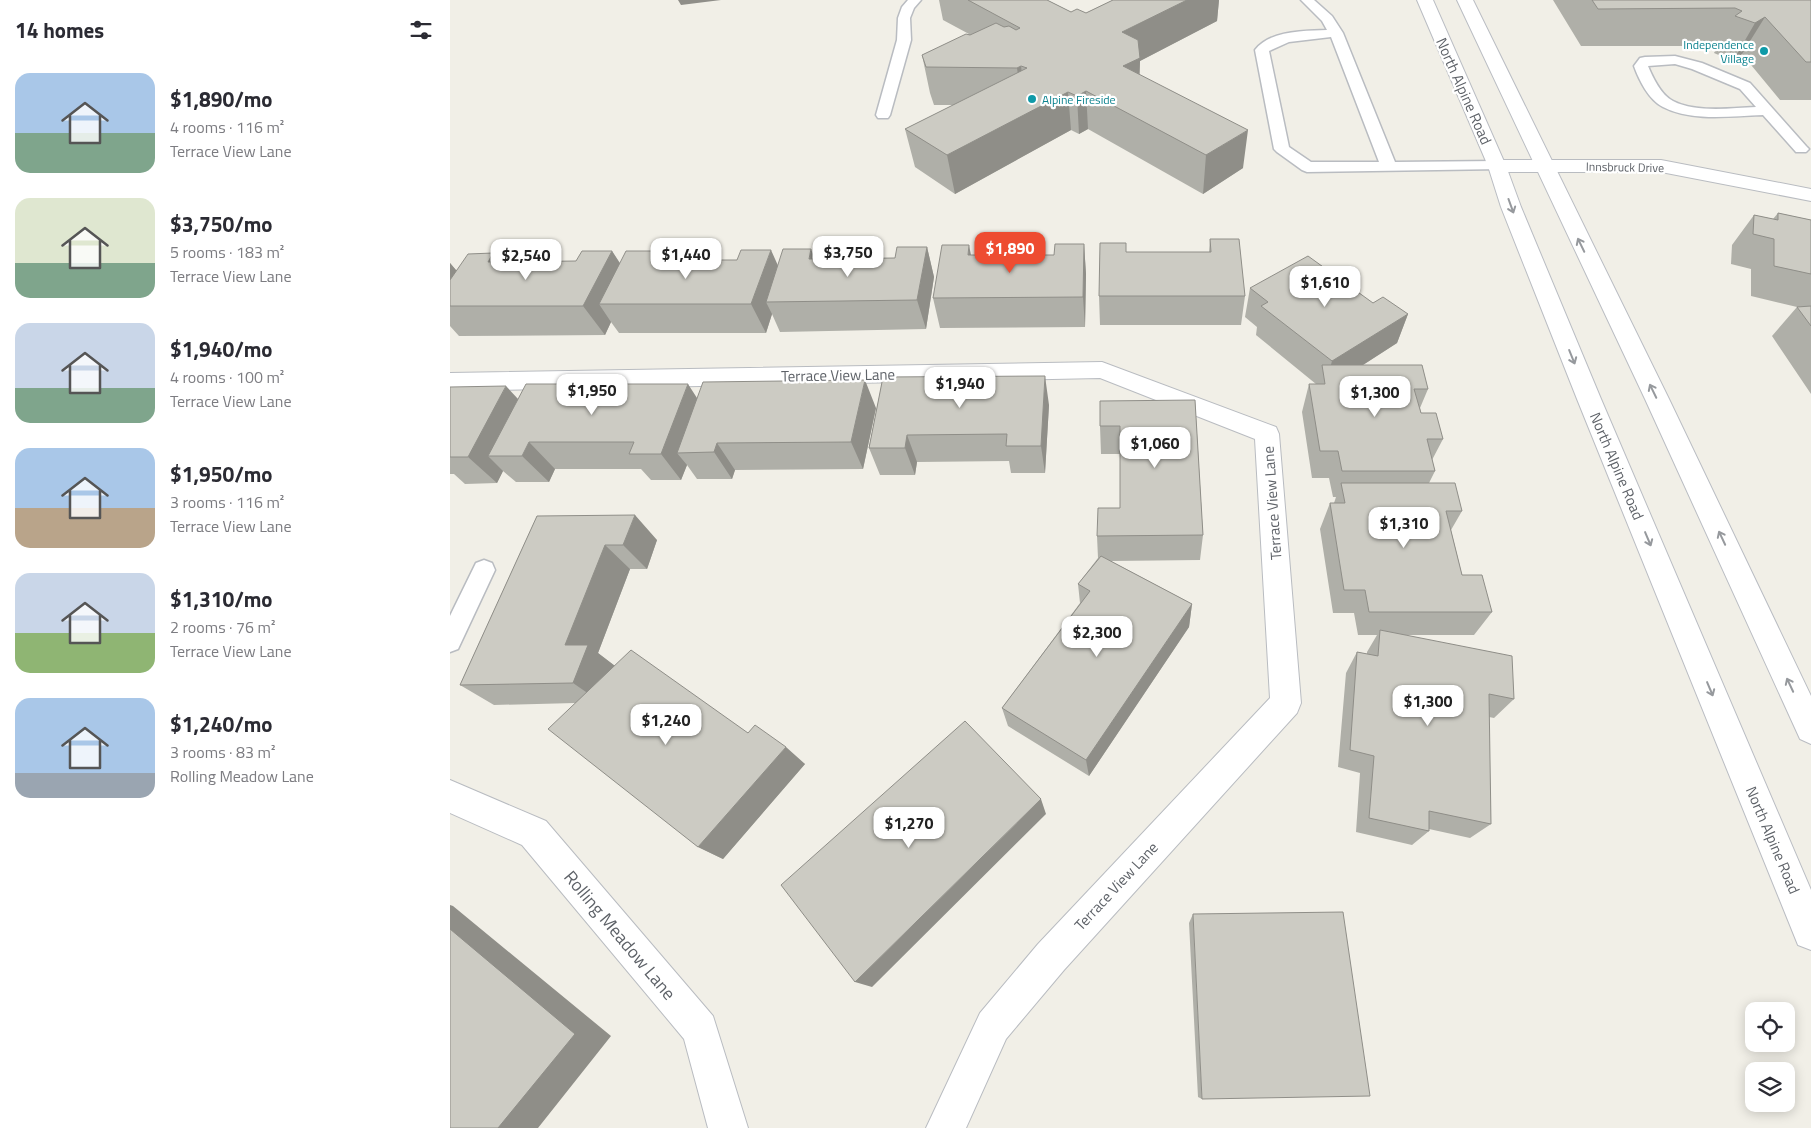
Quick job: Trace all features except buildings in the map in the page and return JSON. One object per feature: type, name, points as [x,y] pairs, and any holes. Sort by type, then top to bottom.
[{"type":"main road","name":"North Alpine Road","points":[[1425,0],[1497,166],[1511,207],[1578,371],[1811,932]]},
{"type":"main road","points":[[1465,0],[1661,408],[1811,729]]},
{"type":"main road","name":"Innsbruck Drive","points":[[1497,166],[1661,166],[1811,195]]},
{"type":"main road","name":"Terrace View Lane","points":[[450,382],[1102,370],[1267,434],[1286,703],[1050,957],[993,1026],[946,1128]]},
{"type":"main road","name":"Rolling Meadow Lane","points":[[450,796],[534,833],[700,1029],[728,1128]]},
{"type":"lane","points":[[883,115],[904,40],[904,18],[908,7],[915,0]]},
{"type":"lane","points":[[1307,0],[1327,19],[1336,33],[1389,168]]},
{"type":"lane","points":[[1336,33],[1282,39],[1268,43],[1262,50],[1282,149],[1307,168],[1497,166]]},
{"type":"lane","points":[[1768,111],[1686,111],[1665,103],[1644,76],[1641,66],[1645,61],[1675,60],[1697,66],[1744,86],[1768,111],[1801,149]]},
{"type":"lane","points":[[450,641],[484,570]]},
{"type":"place","name":"Independence Village","points":[[1764,51]]},
{"type":"place","name":"Alpine Fireside","points":[[1032,99]]}]
